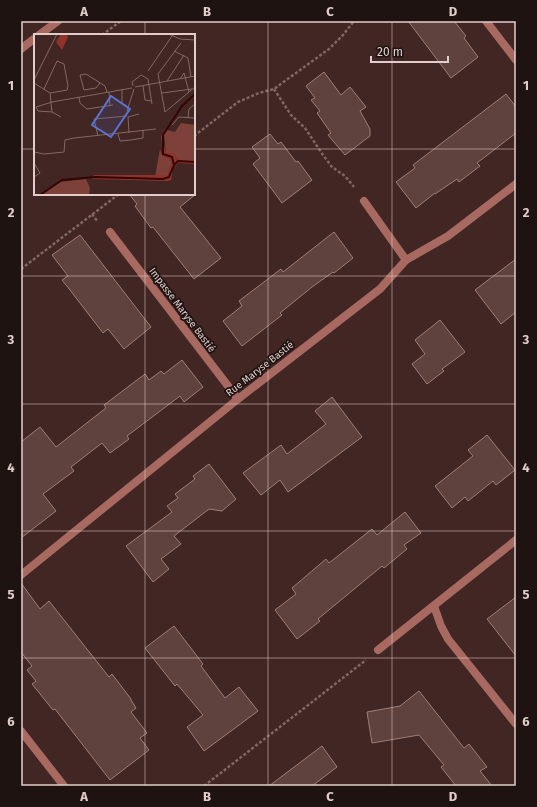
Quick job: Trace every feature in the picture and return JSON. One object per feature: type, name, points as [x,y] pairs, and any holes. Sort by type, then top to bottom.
[{"type":"street","points":[[40,34],[58,21]]},
{"type":"street","points":[[486,21],[516,60]]},
{"type":"street","points":[[21,49],[34,39]]},
{"type":"street","name":"Rue Maryse Bastié","points":[[21,575],[238,399],[380,288],[406,260],[448,236],[516,184]]},
{"type":"street","points":[[364,201],[406,260]]},
{"type":"street","name":"Impasse Maryse Bastié","points":[[110,232],[238,399]]},
{"type":"street","points":[[378,650],[516,540]]},
{"type":"street","points":[[434,606],[441,626],[448,639],[516,724]]},
{"type":"street","points":[[21,731],[64,786]]},
{"type":"path","points":[[103,34],[120,21]]},
{"type":"path","points":[[195,135],[246,98],[274,89],[329,49],[354,21]]},
{"type":"path","points":[[274,89],[291,115],[305,128],[322,155],[332,167],[345,176],[364,201]]},
{"type":"path","points":[[21,269],[118,195]]},
{"type":"path","points":[[204,786],[378,650]]},
{"type":"building","points":[[408,21],[454,21],[466,36],[464,38],[478,57],[451,78]]},
{"type":"building","points":[[324,72],[341,95],[350,87],[366,107],[360,111],[370,129],[370,136],[345,155],[328,135],[331,133],[317,113],[320,111],[311,100],[315,98],[306,86]]},
{"type":"building","points":[[506,94],[516,107],[516,133],[477,163],[480,166],[459,182],[457,179],[435,193],[416,208],[396,182],[415,168],[413,165]]},
{"type":"building","points":[[270,134],[278,144],[281,142],[312,180],[282,203],[253,164],[260,158],[252,147]]},
{"type":"building","points":[[130,195],[195,195],[180,207],[221,258],[194,279],[153,227],[151,228],[135,206],[137,204]]},
{"type":"building","points":[[334,232],[353,258],[334,273],[333,272],[312,287],[280,313],[282,315],[242,346],[223,321],[242,306],[239,301],[281,269],[283,272]]},
{"type":"building","points":[[80,235],[151,327],[124,349],[108,329],[103,333],[62,280],[68,276],[52,255]]},
{"type":"building","points":[[516,259],[516,312],[501,324],[475,290]]},
{"type":"building","points":[[440,320],[465,352],[442,369],[444,371],[427,384],[412,364],[425,354],[415,340]]},
{"type":"building","points":[[182,360],[203,387],[184,402],[180,396],[127,436],[129,439],[110,453],[102,443],[71,467],[74,471],[43,494],[56,511],[21,538],[21,442],[40,427],[56,447],[106,408],[104,405],[145,374],[149,380],[161,371],[164,374]]},
{"type":"building","points":[[332,397],[362,437],[288,492],[280,480],[261,495],[243,473],[281,445],[287,454],[326,424],[315,411]]},
{"type":"building","points":[[487,435],[515,470],[496,485],[493,481],[468,501],[465,497],[452,508],[435,486],[473,456],[468,450]]},
{"type":"building","points":[[209,464],[236,499],[222,511],[209,509],[174,536],[181,544],[161,559],[169,569],[153,582],[126,546],[172,512],[167,506],[178,498],[175,494],[195,479],[193,476]]},
{"type":"building","points":[[405,512],[421,533],[404,545],[407,549],[384,568],[382,566],[318,619],[320,621],[297,639],[275,610],[296,594],[292,588],[326,559],[329,563],[372,529],[377,535]]},
{"type":"building","points":[[21,583],[40,609],[49,601],[109,677],[112,674],[136,708],[131,712],[147,733],[140,738],[149,750],[110,780],[55,709],[53,710],[32,684],[36,681],[27,670],[32,666],[21,652]]},
{"type":"building","points":[[516,597],[516,656],[487,619]]},
{"type":"building","points":[[174,626],[203,664],[201,666],[225,698],[239,687],[258,711],[204,751],[187,727],[203,715],[177,684],[175,686],[145,648]]},
{"type":"building","points":[[419,691],[464,748],[469,744],[487,767],[480,771],[492,786],[456,786],[441,767],[444,765],[419,735],[372,743],[367,712],[400,706]]},
{"type":"building","points":[[322,746],[337,767],[312,786],[269,786]]}]
